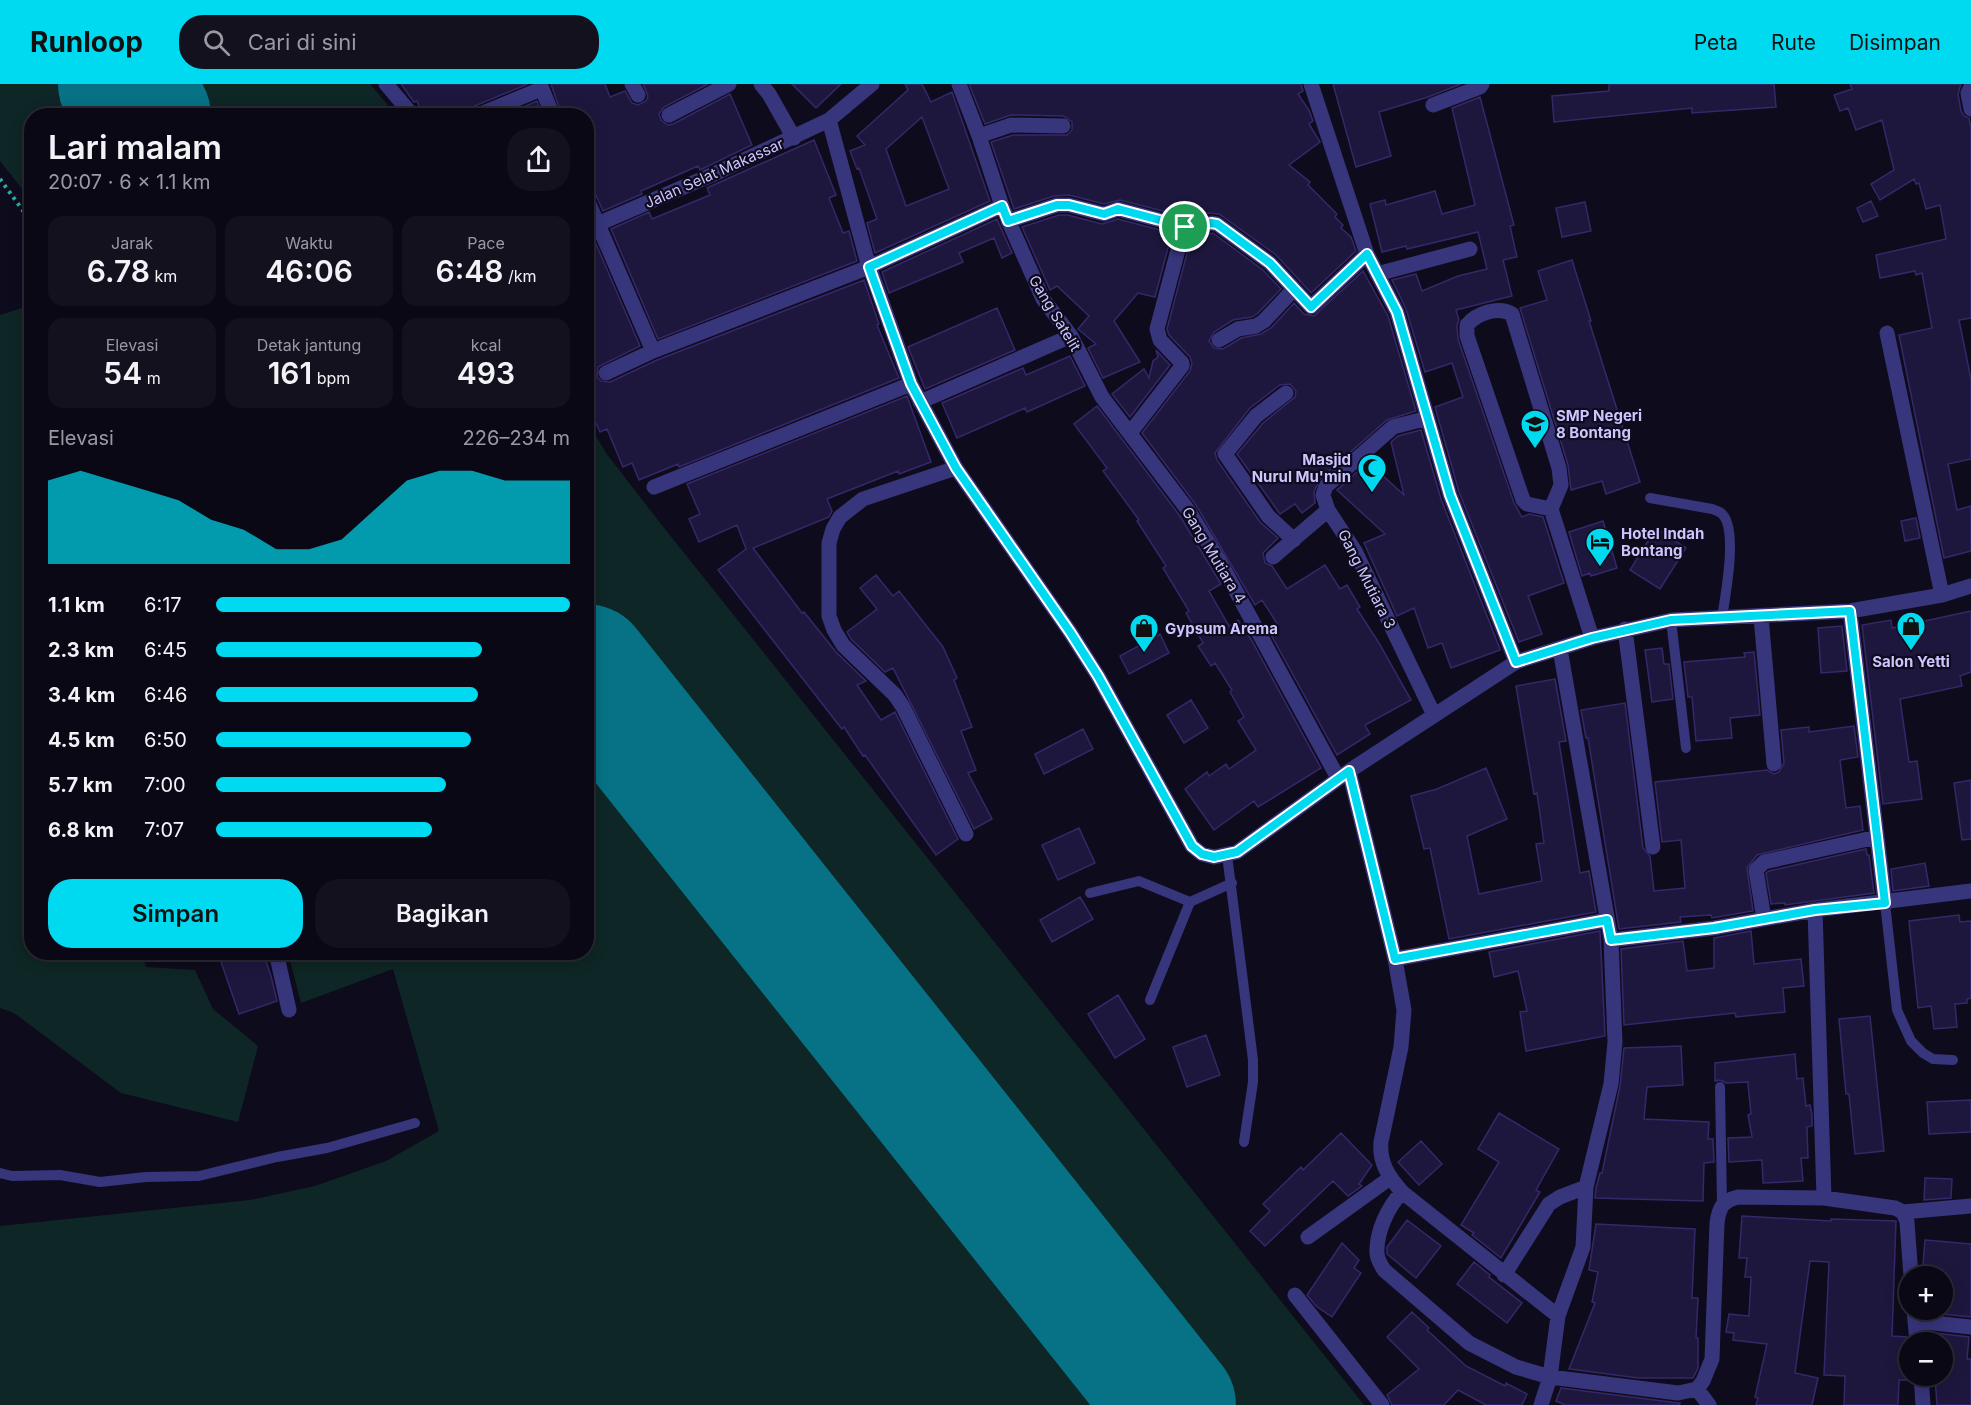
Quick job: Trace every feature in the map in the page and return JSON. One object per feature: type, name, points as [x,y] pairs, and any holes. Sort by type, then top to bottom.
[{"type":"street","points":[[386,84],[406,108]]},
{"type":"street","points":[[669,115],[727,84]]},
{"type":"street","points":[[761,84],[794,138]]},
{"type":"street","name":"Jalan Selat Makassar","points":[[594,225],[794,138],[829,120],[872,84]]},
{"type":"street","name":"Gang Satelit","points":[[959,84],[1002,206],[1043,299],[1071,336],[1102,397],[1130,433]]},
{"type":"street","points":[[1311,84],[1367,254],[1397,312],[1450,495],[1516,662]]},
{"type":"street","points":[[1432,105],[1480,87],[1482,84]]},
{"type":"street","points":[[493,108],[541,86],[550,108]]},
{"type":"street","points":[[1971,87],[1968,93],[1971,110]]},
{"type":"street","points":[[829,120],[869,267],[911,384],[920,402],[956,468],[1076,641],[1192,846],[1202,854],[1214,857],[1237,852],[1344,775],[1516,662],[1625,629],[1671,620],[1850,611],[1942,595],[1971,585]]},
{"type":"street","points":[[979,136],[1011,125],[1063,126]]},
{"type":"street","points":[[1008,221],[1047,207],[1069,205],[1104,214],[1118,209],[1185,227],[1217,224],[1270,263],[1310,307],[1314,306],[1367,254]]},
{"type":"street","points":[[606,373],[653,351],[869,267],[1002,206]]},
{"type":"street","points":[[1130,433],[1182,366],[1182,363],[1160,340],[1157,329],[1185,227]]},
{"type":"street","points":[[594,230],[653,351]]},
{"type":"street","points":[[1377,274],[1470,249]]},
{"type":"street","points":[[1219,340],[1238,329],[1257,327],[1294,289]]},
{"type":"street","points":[[1551,509],[1527,504],[1523,500],[1467,336],[1467,325],[1473,318],[1492,311],[1505,310],[1512,314],[1559,468],[1561,485],[1551,509],[1592,638]]},
{"type":"street","points":[[1887,333],[1942,595]]},
{"type":"street","points":[[920,402],[1071,336]]},
{"type":"street","points":[[654,487],[911,384]]},
{"type":"street","points":[[1286,393],[1262,410],[1225,454],[1268,516],[1294,540]]},
{"type":"street","points":[[1328,510],[1323,495],[1326,486],[1393,427],[1428,418]]},
{"type":"street","name":"Gang Mutiara 4","points":[[1130,433],[1188,510],[1344,775],[1395,959],[1404,1010],[1404,1028],[1380,1155],[1390,1178]]},
{"type":"street","points":[[956,468],[863,499],[840,517],[829,543],[829,616],[843,645],[895,696],[903,707],[966,834]]},
{"type":"street","name":"Gang Mutiara 3","points":[[1273,557],[1328,510],[1355,551],[1434,715]]},
{"type":"street","points":[[1850,611],[1885,903]]},
{"type":"street","points":[[1761,617],[1774,764]]},
{"type":"street","points":[[1625,629],[1653,847]]},
{"type":"street","points":[[1541,1405],[1550,1377],[1558,1316],[1583,1246],[1586,1187],[1611,1084],[1615,1042],[1611,940],[1560,649]]},
{"type":"street","points":[[1764,919],[1756,870],[1764,862],[1877,837]]},
{"type":"street","points":[[1611,940],[1714,928],[1815,910],[1971,891]]},
{"type":"street","points":[[1815,910],[1824,1198]]},
{"type":"street","points":[[1395,959],[1607,920]]},
{"type":"street","points":[[278,960],[290,1010]]},
{"type":"street","points":[[1308,1237],[1390,1178],[1402,1192],[1558,1316]]},
{"type":"street","points":[[1504,1275],[1549,1204],[1586,1187]]},
{"type":"street","points":[[1402,1192],[1386,1215],[1378,1240],[1377,1255],[1384,1270],[1469,1343],[1516,1367],[1550,1377],[1678,1394],[1697,1389],[1712,1359],[1718,1212],[1722,1204],[1729,1199],[1738,1197],[1824,1198],[1895,1208],[1903,1212],[1971,1206]]},
{"type":"street","points":[[1903,1212],[1907,1222],[1910,1266]]},
{"type":"street","points":[[1295,1295],[1382,1405]]},
{"type":"street","points":[[1938,1320],[1971,1327]]},
{"type":"street","points":[[1921,1386],[1923,1405]]},
{"type":"street","points":[[1697,1389],[1709,1405]]},
{"type":"lane","points":[[1650,498],[1712,509],[1722,513],[1731,554],[1722,618]]},
{"type":"lane","points":[[1671,620],[1686,748]]},
{"type":"lane","points":[[1227,855],[1253,1060],[1253,1082],[1244,1142]]},
{"type":"lane","points":[[1090,893],[1139,881],[1190,902]]},
{"type":"lane","points":[[1150,1000],[1190,902],[1232,883]]},
{"type":"lane","points":[[1885,903],[1897,1010],[1911,1041],[1923,1053],[1934,1059],[1953,1060]]},
{"type":"lane","points":[[1720,1087],[1722,1204]]},
{"type":"lane","points":[[0,1173],[12,1176],[60,1174],[100,1182],[146,1177],[199,1176],[327,1148],[416,1123]]},
{"type":"path","points":[[0,179],[24,212]]},
{"type":"green space","points":[[0,84],[79,84],[99,108],[24,108],[24,191],[0,161]]},
{"type":"green space","points":[[165,84],[370,84],[390,108],[184,108]]},
{"type":"green space","points":[[24,307],[24,960],[144,960],[146,967],[195,970],[213,1009],[258,1046],[238,1122],[121,1093],[14,1013],[0,1008],[0,315]]},
{"type":"green space","points":[[594,433],[606,453],[661,524],[1364,1405],[1214,1405],[594,624]]},
{"type":"green space","points":[[594,731],[1129,1405],[0,1405],[0,1226],[250,1200],[315,1186],[386,1161],[439,1131],[393,969],[301,1003],[290,960],[594,960]]},
{"type":"building","points":[[401,84],[528,84],[471,108],[420,108],[417,101],[414,102]]},
{"type":"building","points":[[551,84],[605,84],[610,97],[625,91],[632,103],[638,105],[646,101],[648,96],[643,84],[708,84],[664,107],[659,114],[661,120],[668,125],[673,124],[730,94],[752,145],[700,170],[698,166],[641,191],[642,194],[603,211],[594,192],[594,108],[559,108]]},
{"type":"building","points":[[792,84],[841,84],[816,108]]},
{"type":"building","points":[[905,84],[922,84],[931,102],[952,92],[990,201],[875,253],[867,223],[877,219],[859,168],[857,169],[850,151],[865,145],[857,136],[908,90]],"holes":[[[922,117],[949,189],[906,206],[886,149]]]},
{"type":"building","points":[[969,84],[1301,84],[1303,91],[1298,94],[1309,110],[1313,121],[1309,124],[1320,142],[1289,165],[1310,182],[1308,185],[1337,214],[1335,217],[1343,225],[1341,228],[1351,237],[1356,251],[1311,293],[1276,255],[1219,214],[1209,213],[1190,218],[1120,200],[1104,204],[1069,195],[1054,196],[1014,209],[991,142],[1013,135],[1067,135],[1072,130],[1072,122],[1063,116],[1011,115],[985,124]]},
{"type":"building","points":[[1333,84],[1461,84],[1379,112],[1391,156],[1356,167]]},
{"type":"building","points":[[1609,84],[1774,84],[1776,107],[1692,113],[1692,108],[1554,122],[1552,96],[1609,91]]},
{"type":"building","points":[[1850,84],[1961,84],[1958,94],[1961,111],[1969,118],[1971,128],[1971,318],[1959,320],[1971,379],[1971,459],[1948,464],[1957,510],[1971,506],[1971,551],[1944,558],[1899,335],[1932,328],[1922,273],[1916,275],[1915,271],[1880,278],[1876,255],[1946,239],[1940,205],[1926,209],[1919,183],[1916,184],[1914,179],[1880,200],[1871,184],[1894,170],[1882,120],[1856,130],[1848,108],[1840,111],[1834,95],[1852,89]]},
{"type":"building","points":[[1480,97],[1514,225],[1510,226],[1517,257],[1503,260],[1512,296],[1456,310],[1459,320],[1458,339],[1514,503],[1522,517],[1529,514],[1543,517],[1564,583],[1528,596],[1542,634],[1519,642],[1459,492],[1435,407],[1463,397],[1452,363],[1425,372],[1406,309],[1392,280],[1416,274],[1422,291],[1458,276],[1487,269],[1478,232],[1407,249],[1406,246],[1382,252],[1370,204],[1385,200],[1386,205],[1435,191],[1442,214],[1475,205],[1452,108]]},
{"type":"building","points":[[537,101],[539,108],[521,108]]},
{"type":"building","points":[[814,140],[836,195],[829,198],[843,233],[849,231],[857,261],[658,339],[611,229],[649,212],[652,219],[710,195],[707,188]]},
{"type":"building","points":[[1871,201],[1878,216],[1863,222],[1857,208]]},
{"type":"building","points":[[1585,202],[1591,231],[1562,237],[1556,208]]},
{"type":"building","points":[[1059,215],[1068,215],[1102,224],[1118,219],[1172,233],[1155,297],[1138,293],[1114,321],[1140,362],[1103,378],[1088,348],[1096,344],[1078,329],[1089,316],[1057,286],[1050,290],[1022,227]]},
{"type":"building","points":[[997,219],[1012,253],[1002,258],[994,238],[959,253],[963,262],[889,293],[882,272]]},
{"type":"building","points":[[1213,233],[1263,270],[1281,289],[1252,317],[1233,320],[1214,332],[1209,341],[1214,348],[1223,349],[1241,338],[1261,334],[1271,328],[1294,303],[1304,314],[1314,316],[1363,271],[1388,316],[1416,411],[1387,420],[1320,479],[1314,492],[1315,503],[1302,513],[1295,504],[1280,514],[1237,454],[1263,423],[1295,397],[1296,391],[1290,384],[1280,385],[1250,408],[1215,453],[1217,460],[1260,522],[1278,538],[1263,553],[1265,563],[1272,566],[1287,589],[1325,565],[1340,589],[1347,585],[1360,607],[1357,609],[1411,700],[1365,725],[1370,734],[1337,755],[1269,631],[1278,625],[1262,600],[1255,605],[1196,505],[1142,433],[1190,371],[1192,363],[1190,357],[1169,335],[1167,329],[1191,238]]},
{"type":"building","points":[[594,239],[640,346],[598,367],[597,377],[601,381],[610,382],[657,360],[864,280],[879,324],[877,325],[899,378],[679,467],[678,464],[639,480],[632,463],[623,467],[607,429],[600,432],[594,419]]},
{"type":"building","points":[[1572,260],[1640,482],[1606,494],[1602,481],[1571,490],[1568,465],[1520,308],[1547,300],[1538,271]]},
{"type":"building","points":[[997,308],[1015,350],[925,389],[908,347]]},
{"type":"building","points":[[1156,350],[1170,365],[1130,417],[1112,394],[1144,369],[1149,378],[1153,361],[1158,357]]},
{"type":"building","points":[[1070,356],[1085,386],[1027,412],[1025,408],[957,438],[942,403],[1023,368],[1026,375]]},
{"type":"building","points":[[907,396],[931,462],[899,474],[898,471],[827,499],[832,511],[829,517],[753,548],[802,613],[804,612],[836,652],[866,681],[857,685],[881,720],[895,712],[958,839],[936,855],[844,727],[842,729],[718,570],[746,549],[737,525],[699,542],[689,519],[700,514],[687,484]]},
{"type":"building","points":[[1097,406],[1180,516],[1221,584],[1209,591],[1229,626],[1238,620],[1252,641],[1321,768],[1258,807],[1254,801],[1214,830],[1185,789],[1207,772],[1209,776],[1226,764],[1229,769],[1256,750],[1238,721],[1244,717],[1230,692],[1232,690],[1215,663],[1211,666],[1198,646],[1203,643],[1186,613],[1189,611],[1163,568],[1166,566],[1137,521],[1139,520],[1103,471],[1107,468],[1074,424]]},
{"type":"building","points":[[1421,430],[1441,499],[1500,649],[1451,668],[1442,643],[1428,648],[1414,608],[1397,616],[1364,543],[1385,534],[1337,490],[1368,462],[1404,495],[1391,442],[1398,436]]},
{"type":"building","points":[[1916,518],[1920,538],[1905,541],[1901,521]]},
{"type":"building","points":[[1603,521],[1617,568],[1591,576],[1590,573],[1582,576],[1569,532]]},
{"type":"building","points":[[1656,528],[1686,548],[1660,589],[1630,570]]},
{"type":"building","points":[[876,575],[893,596],[899,591],[943,647],[957,678],[954,680],[972,727],[961,731],[976,770],[968,773],[992,819],[974,829],[893,668],[885,672],[851,639],[847,632],[877,609],[860,588]]},
{"type":"building","points":[[1971,611],[1971,672],[1960,676],[1962,686],[1900,699],[1909,762],[1917,761],[1922,799],[1883,804],[1862,625],[1891,620],[1892,628]]},
{"type":"building","points":[[1842,626],[1847,671],[1821,673],[1818,628]]},
{"type":"building","name":"Gypsum Arema","points":[[1160,634],[1169,653],[1129,674],[1120,656]]},
{"type":"building","points":[[1662,648],[1664,664],[1669,664],[1673,699],[1652,702],[1645,650]]},
{"type":"building","points":[[1754,652],[1760,715],[1730,718],[1732,738],[1696,741],[1692,697],[1688,697],[1684,662],[1745,657],[1744,653]]},
{"type":"building","points":[[1555,679],[1566,741],[1559,742],[1580,873],[1589,871],[1596,912],[1449,939],[1430,848],[1424,849],[1411,796],[1437,789],[1486,768],[1507,819],[1467,836],[1479,894],[1542,881],[1536,844],[1544,843],[1537,793],[1534,794],[1516,686]]},
{"type":"building","points":[[1191,700],[1208,728],[1184,743],[1167,715]]},
{"type":"building","points":[[1625,703],[1643,848],[1650,856],[1654,891],[1685,888],[1681,840],[1662,842],[1655,782],[1767,770],[1774,774],[1779,772],[1784,763],[1781,730],[1809,727],[1809,732],[1854,726],[1858,757],[1840,760],[1846,808],[1860,806],[1863,830],[1757,855],[1747,868],[1753,911],[1712,918],[1711,915],[1680,917],[1681,922],[1619,929],[1588,738],[1586,738],[1581,710]]},
{"type":"building","points":[[1083,729],[1093,749],[1044,774],[1035,754]]},
{"type":"building","points":[[1971,780],[1971,839],[1962,840],[1954,783]]},
{"type":"building","points":[[1079,828],[1095,863],[1058,880],[1042,845]]},
{"type":"building","points":[[1866,849],[1869,855],[1874,893],[1785,905],[1785,903],[1771,904],[1766,873],[1769,871]]},
{"type":"building","points":[[1925,863],[1929,886],[1893,891],[1891,869]]},
{"type":"building","points":[[1080,897],[1093,919],[1052,942],[1040,920]]},
{"type":"building","points":[[1959,915],[1960,922],[1971,921],[1971,998],[1967,999],[1967,1003],[1955,1004],[1957,1027],[1934,1029],[1931,1006],[1918,1008],[1909,921]]},
{"type":"building","points":[[1600,931],[1605,1036],[1526,1051],[1520,1012],[1527,1011],[1518,971],[1494,977],[1489,952]]},
{"type":"building","points":[[1751,931],[1754,964],[1801,959],[1804,986],[1783,988],[1785,1012],[1736,1017],[1735,1013],[1624,1025],[1621,949],[1683,941],[1687,971],[1714,968],[1714,938]]},
{"type":"building","points":[[266,960],[277,1001],[239,1014],[221,962]]},
{"type":"building","points":[[1118,995],[1145,1039],[1115,1058],[1088,1014]]},
{"type":"building","points":[[1870,1016],[1884,1151],[1855,1154],[1849,1094],[1846,1094],[1839,1019]]},
{"type":"building","points":[[1206,1035],[1220,1075],[1187,1087],[1173,1047]]},
{"type":"building","points":[[1681,1046],[1683,1085],[1647,1087],[1644,1119],[1709,1122],[1708,1139],[1713,1139],[1714,1162],[1704,1163],[1703,1201],[1595,1198],[1620,1086],[1624,1048]]},
{"type":"building","points":[[1795,1054],[1797,1079],[1803,1078],[1806,1106],[1810,1105],[1812,1115],[1812,1126],[1807,1127],[1808,1158],[1801,1158],[1803,1181],[1763,1183],[1762,1160],[1729,1162],[1728,1138],[1752,1137],[1748,1115],[1751,1114],[1748,1082],[1715,1081],[1715,1063]]},
{"type":"building","points":[[1971,1100],[1971,1132],[1929,1134],[1927,1102]]},
{"type":"building","points":[[1499,1113],[1559,1149],[1536,1190],[1540,1192],[1501,1258],[1472,1235],[1474,1233],[1461,1225],[1499,1162],[1478,1149]]},
{"type":"building","points":[[1341,1133],[1372,1165],[1359,1184],[1362,1186],[1348,1196],[1333,1181],[1265,1246],[1250,1231],[1270,1211],[1263,1204]]},
{"type":"building","points":[[1421,1141],[1442,1164],[1419,1185],[1398,1162]]},
{"type":"building","points":[[1925,1178],[1952,1179],[1951,1198],[1924,1200]]},
{"type":"building","points":[[1742,1216],[1831,1221],[1831,1219],[1896,1221],[1892,1336],[1899,1336],[1898,1405],[1844,1405],[1845,1376],[1824,1375],[1829,1262],[1810,1261],[1795,1373],[1818,1378],[1812,1405],[1756,1405],[1758,1398],[1755,1397],[1767,1344],[1733,1340],[1734,1333],[1726,1332],[1729,1314],[1749,1316],[1751,1277],[1745,1277],[1747,1258],[1739,1258]]},
{"type":"building","points":[[1407,1220],[1441,1246],[1416,1278],[1387,1254],[1387,1247]]},
{"type":"building","points":[[1596,1224],[1695,1229],[1692,1298],[1698,1298],[1696,1338],[1698,1338],[1698,1368],[1693,1378],[1638,1378],[1569,1369],[1595,1303],[1592,1302],[1598,1272],[1589,1270]]},
{"type":"building","points":[[1925,1240],[1971,1244],[1971,1317],[1953,1315],[1953,1266],[1923,1266]]},
{"type":"building","points":[[1342,1243],[1359,1260],[1354,1268],[1361,1273],[1332,1317],[1316,1306],[1307,1295]]},
{"type":"building","points":[[1474,1262],[1522,1303],[1507,1323],[1457,1284]]},
{"type":"building","points":[[1412,1312],[1429,1328],[1427,1330],[1466,1366],[1505,1386],[1506,1383],[1527,1394],[1522,1405],[1486,1405],[1458,1390],[1444,1405],[1392,1405],[1387,1395],[1419,1369],[1387,1337]]},
{"type":"building","points":[[1953,1335],[1969,1337],[1967,1359],[1971,1359],[1971,1405],[1937,1405],[1936,1386],[1953,1386]]},
{"type":"building","points":[[1561,1388],[1680,1403],[1679,1405],[1565,1405],[1556,1401]]},
{"type":"runway","points":[[122,84],[141,108]]},
{"type":"runway","points":[[594,678],[1172,1405]]},
{"type":"place","name":"SMP Negeri 8 Bontang","points":[[1535,450]]},
{"type":"place","name":"Masjid Nurul Mu'min","points":[[1372,494]]},
{"type":"place","name":"Hotel Indah Bontang","points":[[1600,568]]},
{"type":"place","name":"Salon Yetti","points":[[1911,652]]},
{"type":"place","name":"Gypsum Arema","points":[[1144,654]]},
{"type":"route","points":[[1069,205],[1104,214],[1118,209],[1185,227],[1211,223],[1226,229],[1270,263],[1310,307],[1314,306],[1367,254],[1397,312],[1450,495],[1516,662],[1625,629],[1671,620],[1850,611],[1885,903],[1815,910],[1714,928],[1611,940],[1607,920],[1395,959],[1349,771],[1237,852],[1214,857],[1202,854],[1192,846],[1098,676],[956,468],[911,384],[869,267],[1002,206],[1008,221],[1047,207],[1069,205]]}]
